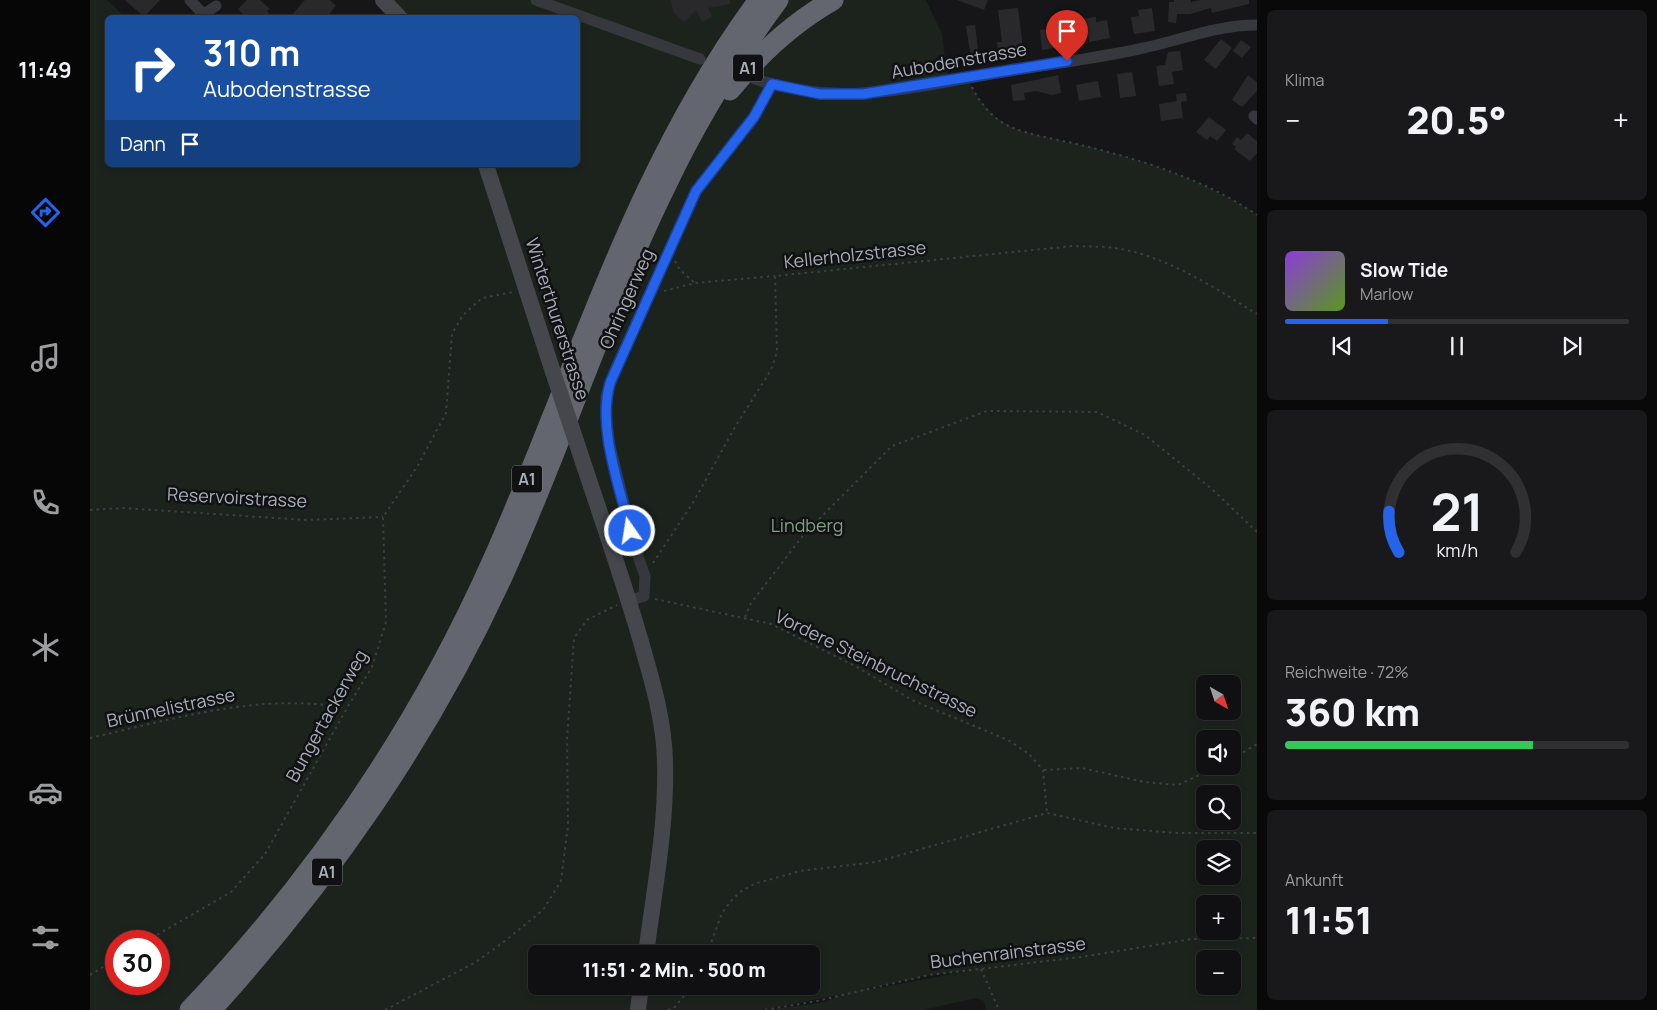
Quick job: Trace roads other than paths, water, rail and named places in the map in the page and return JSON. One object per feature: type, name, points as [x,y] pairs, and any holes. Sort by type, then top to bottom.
[{"type":"highway","name":"A1","points":[[190,1010],[262,929],[318,859],[377,775],[426,694],[493,560],[609,274],[652,179],[701,87],[759,0]]},
{"type":"highway","name":"A1","points":[[211,1010],[280,932],[335,862],[388,785],[438,703],[476,632],[515,547],[630,263],[681,154],[734,63],[778,0]]},
{"type":"highway","name":"A1","points":[[681,154],[756,60],[797,24],[834,0]]},
{"type":"main road","points":[[383,0],[397,15]]},
{"type":"main road","name":"Winterthurerstrasse","points":[[487,167],[576,440],[636,598],[655,690],[665,760],[664,808],[647,945]]},
{"type":"main road","points":[[638,1010],[640,995]]},
{"type":"street","points":[[190,0],[202,13],[216,6]]},
{"type":"street","points":[[536,0],[578,15]]},
{"type":"street","points":[[580,16],[700,59]]},
{"type":"street","name":"Aubodenstrasse","points":[[755,79],[820,94],[863,94],[1140,49],[1211,29],[1257,24]]},
{"type":"street","name":"Ohringerweg","points":[[636,598],[645,576],[634,548],[610,446],[605,405],[610,383],[671,244],[700,186],[754,117],[772,84]]},
{"type":"park label","name":"Lindberg","points":[[807,526]]}]
